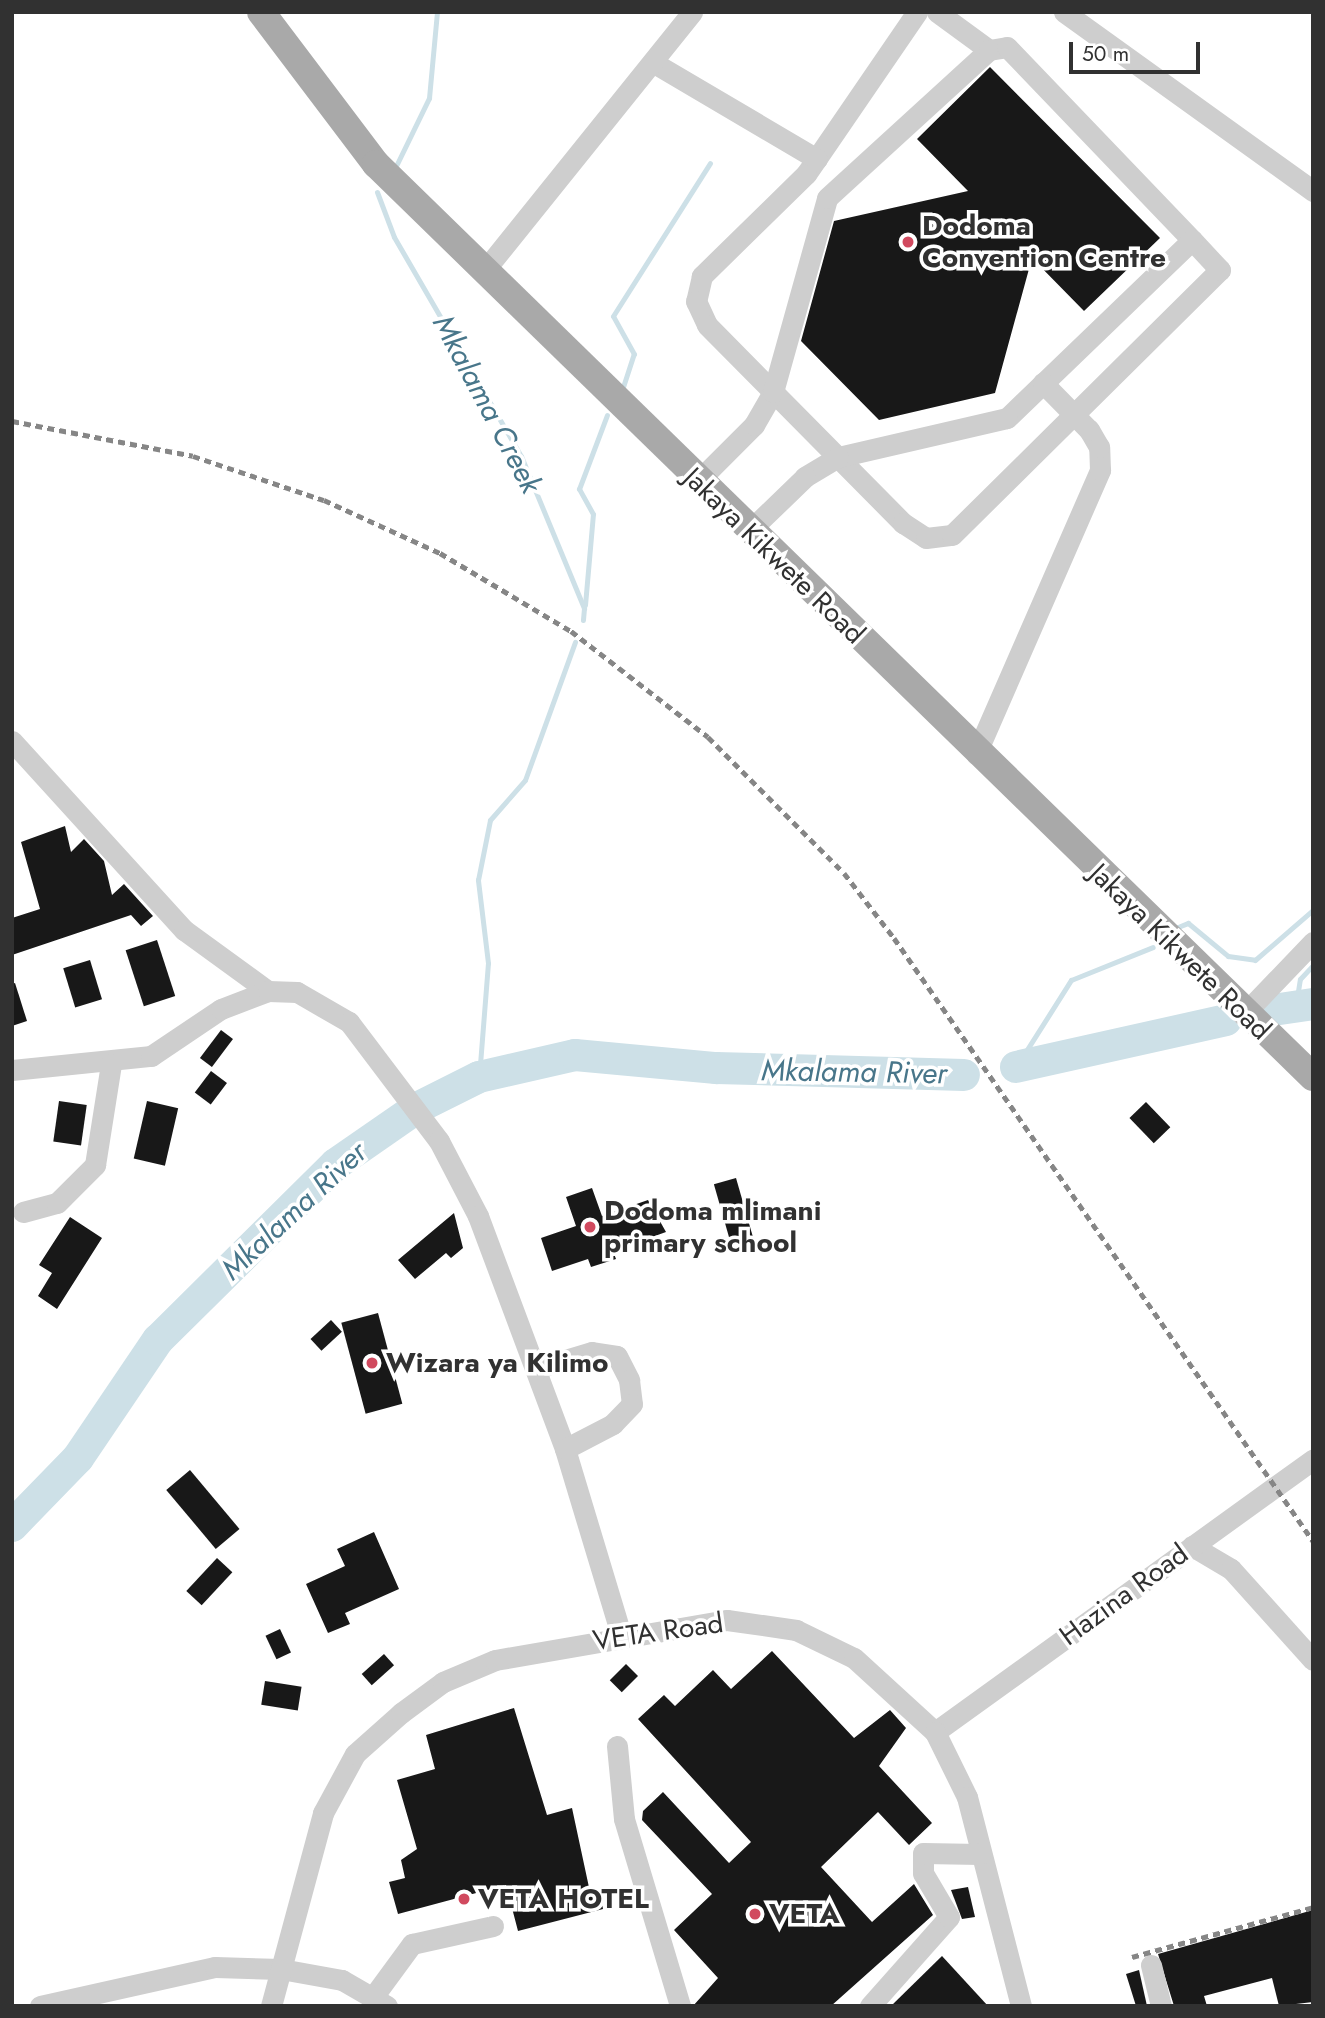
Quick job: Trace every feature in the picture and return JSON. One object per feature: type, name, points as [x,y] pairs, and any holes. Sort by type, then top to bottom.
[{"type":"main road","name":"Jakaya Kikwete Road","points":[[261,12],[376,164],[1242,1015],[1313,1077]]},
{"type":"street","points":[[484,271],[654,63],[692,12]]},
{"type":"street","points":[[698,481],[754,425],[773,392],[827,198],[989,50],[1007,47],[1220,270],[952,535],[926,537],[903,523],[838,457],[773,392],[707,325],[696,301],[702,276],[817,159],[917,12]]},
{"type":"street","points":[[937,12],[989,50]]},
{"type":"street","points":[[1064,12],[1313,191]]},
{"type":"street","points":[[654,63],[817,159]]},
{"type":"street","points":[[750,531],[805,477],[838,457],[1007,418],[1192,240]]},
{"type":"street","points":[[976,754],[1100,470],[1100,447],[1043,383]]},
{"type":"street","points":[[12,741],[184,930],[268,991]]},
{"type":"street","points":[[1242,1015],[1313,942]]},
{"type":"street","points":[[12,1070],[111,1064],[151,1056],[221,1009],[268,991],[297,992],[349,1022],[416,1108],[478,1216],[565,1448],[621,1634]]},
{"type":"street","points":[[23,1212],[57,1203],[95,1166],[111,1064]]},
{"type":"street","points":[[535,1369],[592,1352],[617,1356],[629,1380],[632,1404],[613,1424],[565,1448]]},
{"type":"street","name":"Hazina Road","points":[[935,1732],[1313,1459]]},
{"type":"street","points":[[1192,1546],[1231,1569],[1313,1660]]},
{"type":"street","name":"VETA Road","points":[[271,2006],[323,1813],[355,1754],[443,1682],[495,1660],[621,1634],[727,1620],[796,1630],[854,1658],[935,1732],[967,1797],[1021,2006]]},
{"type":"street","points":[[617,1746],[624,1819],[680,2006]]},
{"type":"street","points":[[870,2006],[949,1917],[923,1873],[923,1853],[980,1854]]},
{"type":"street","points":[[40,2006],[215,1967],[281,1969],[342,1980],[380,2001],[412,1944],[494,1926]]},
{"type":"street","points":[[1151,1965],[1161,2006]]},
{"type":"building","name":"Dodoma Convention Centre","points":[[990,67],[1160,238],[1084,311],[1032,258],[995,393],[879,420],[801,341],[834,221],[968,191],[917,139]]},
{"type":"building","points":[[65,826],[71,852],[84,839],[104,861],[112,895],[124,884],[153,916],[141,926],[131,915],[12,955],[12,918],[40,909],[21,842]]},
{"type":"building","points":[[157,940],[175,996],[144,1006],[126,950]]},
{"type":"building","points":[[90,960],[102,999],[75,1007],[63,968]]},
{"type":"building","points":[[15,983],[27,1021],[12,1026],[12,984]]},
{"type":"building","points":[[221,1030],[233,1039],[212,1067],[200,1058]]},
{"type":"building","points":[[211,1071],[227,1083],[211,1105],[195,1093]]},
{"type":"building","points":[[59,1101],[87,1105],[81,1145],[53,1142]]},
{"type":"building","points":[[147,1101],[178,1108],[165,1166],[134,1158]]},
{"type":"building","points":[[1146,1102],[1170,1127],[1154,1143],[1129,1118]]},
{"type":"building","points":[[736,1178],[753,1238],[731,1244],[714,1184]]},
{"type":"building","points":[[592,1188],[602,1216],[648,1200],[666,1232],[613,1251],[616,1259],[591,1267],[588,1259],[552,1271],[541,1238],[576,1226],[566,1197]]},
{"type":"building","points":[[454,1213],[463,1248],[451,1258],[446,1253],[415,1279],[398,1260]]},
{"type":"building","points":[[70,1217],[102,1238],[57,1309],[38,1296],[52,1273],[39,1265]]},
{"type":"building","name":"Wizara ya Kilimo","points":[[378,1313],[402,1404],[366,1414],[341,1323]]},
{"type":"building","points":[[331,1320],[342,1332],[321,1351],[311,1339]]},
{"type":"building","points":[[190,1470],[239,1529],[216,1549],[166,1490]]},
{"type":"building","points":[[374,1532],[399,1589],[345,1613],[350,1624],[328,1633],[306,1584],[345,1566],[337,1549]]},
{"type":"building","points":[[217,1558],[232,1572],[202,1605],[186,1591]]},
{"type":"building","points":[[280,1629],[291,1653],[276,1659],[265,1636]]},
{"type":"building","points":[[772,1651],[854,1738],[890,1710],[906,1728],[879,1766],[932,1823],[909,1845],[878,1812],[821,1867],[872,1922],[914,1884],[933,1915],[831,2006],[693,2006],[718,1978],[674,1930],[712,1894],[642,1820],[643,1811],[663,1792],[729,1863],[751,1842],[638,1719],[664,1695],[675,1706],[713,1670],[731,1689]]},
{"type":"building","points":[[384,1654],[394,1665],[372,1685],[362,1674]]},
{"type":"building","points":[[626,1664],[638,1676],[622,1692],[610,1680]]},
{"type":"building","points":[[265,1681],[302,1687],[298,1710],[261,1705]]},
{"type":"building","points":[[514,1708],[547,1815],[572,1808],[590,1892],[600,1892],[603,1909],[518,1931],[506,1885],[398,1914],[389,1882],[405,1878],[401,1860],[417,1849],[397,1780],[435,1769],[426,1735]]},
{"type":"building","points":[[968,1887],[975,1917],[962,1919],[951,1890]]},
{"type":"building","points":[[1313,1910],[1313,2002],[1279,2006],[1272,1978],[1204,1996],[1207,2006],[1174,2006],[1158,1954]]},
{"type":"building","points":[[942,1956],[988,2006],[891,2006]]},
{"type":"building","points":[[1139,1970],[1147,2006],[1136,2006],[1126,1974]]},
{"type":"waterway","name":"Mkalama Creek","points":[[395,168],[429,98],[437,12]]},
{"type":"waterway","points":[[622,390],[634,354],[613,316],[710,163]]},
{"type":"waterway","name":"Mkalama Creek","points":[[377,192],[394,237],[521,456],[584,608],[583,620]]},
{"type":"waterway","points":[[585,605],[593,514],[579,489],[607,415]]},
{"type":"waterway","name":"Mkalama Creek","points":[[479,1077],[488,963],[478,880],[490,820],[525,780],[575,642]]},
{"type":"waterway","points":[[1178,927],[1188,923],[1228,956],[1255,960],[1313,910]]},
{"type":"waterway","points":[[1016,1067],[1071,980],[1153,947]]},
{"type":"waterway","points":[[1295,1010],[1300,979],[1313,965]]},
{"type":"waterway","name":"Mkalama River","points":[[1273,1010],[1313,1004]]},
{"type":"waterway","name":"Mkalama River","points":[[1016,1067],[1226,1020]]},
{"type":"waterway","name":"Mkalama River","points":[[12,1526],[78,1458],[158,1340],[336,1164],[417,1108],[479,1077],[575,1055],[716,1068],[964,1075]]},
{"type":"railway","points":[[12,421],[193,456],[324,500],[440,553],[571,631],[708,737],[844,873],[894,938],[1313,1541]]},
{"type":"railway","points":[[1132,1957],[1313,1907]]},
{"type":"place","name":"Dodoma Convention Centre","points":[[908,242]]},
{"type":"place","name":"Dodoma mlimani primary school","points":[[590,1227]]},
{"type":"place","name":"Wizara ya Kilimo","points":[[372,1363]]},
{"type":"place","name":"VETA HOTEL","points":[[464,1899]]},
{"type":"place","name":"VETA","points":[[755,1914]]}]
